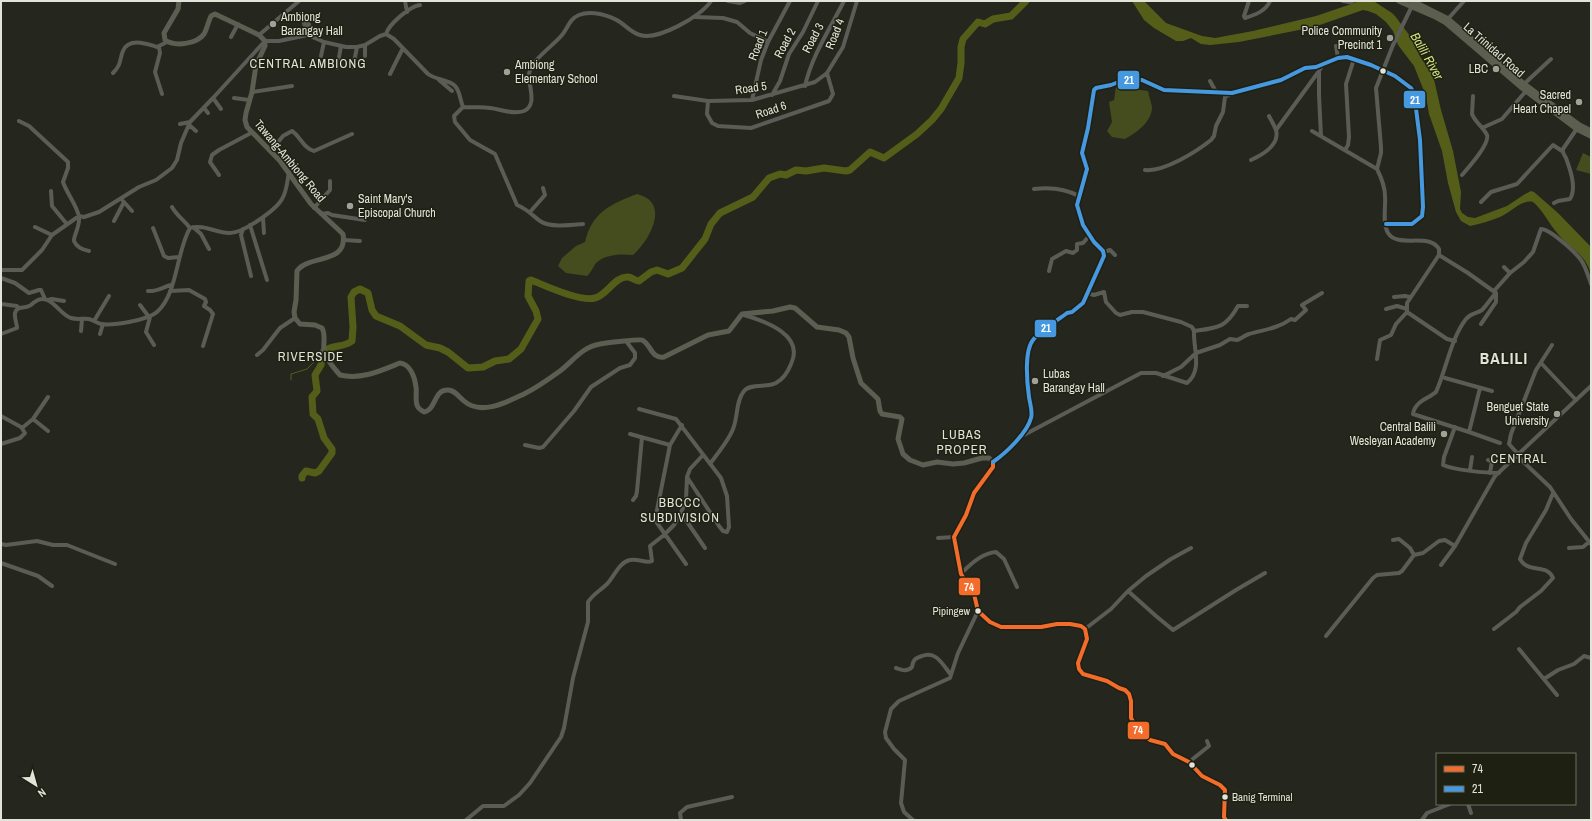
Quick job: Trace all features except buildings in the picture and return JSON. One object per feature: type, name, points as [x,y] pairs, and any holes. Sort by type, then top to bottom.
[{"type":"highway","name":"La Trinidad Road","points":[[1399,1],[1413,3],[1446,21],[1522,86],[1578,127],[1591,131]]},
{"type":"highway","name":"La Trinidad Road","points":[[1522,86],[1526,91],[1591,136]]},
{"type":"main road","points":[[179,1],[178,9],[164,33],[164,39],[167,42],[183,44],[198,40],[205,33],[209,18],[213,15],[218,15],[238,24],[259,35],[265,41]]},
{"type":"main road","name":"Tawang-Ambiong Road","points":[[265,41],[265,46],[256,65],[252,92],[245,120],[247,127],[271,151],[314,208],[340,230],[343,234],[344,240]]},
{"type":"main road","points":[[344,240],[341,247],[334,255],[303,265],[297,271],[294,318],[300,324],[315,325],[322,328],[326,356],[340,375],[348,377],[360,376],[375,373],[400,363],[407,365],[416,386],[416,404],[424,412],[430,409],[438,395],[445,390],[452,391],[473,407],[481,408],[499,405],[523,394],[551,377],[576,356],[591,346],[638,338],[642,340],[656,356],[660,358],[664,357],[708,335],[728,331],[742,314],[790,307],[795,308],[817,328],[839,330],[846,333],[849,337],[853,358],[861,383],[878,399],[882,414],[900,417],[902,419],[898,439],[903,454],[910,460],[923,465],[937,462],[953,464],[964,463],[982,458],[989,458],[994,462],[993,467],[974,493],[966,515],[954,534],[961,574],[964,581],[974,594],[978,611],[990,622],[1001,627],[1041,627],[1070,624],[1081,626],[1085,629],[1087,639],[1078,664],[1079,669],[1083,674],[1107,681],[1125,690],[1129,694],[1131,701],[1131,718],[1139,732],[1150,740],[1165,744],[1173,754],[1189,762],[1202,776],[1220,785],[1225,790],[1226,797],[1224,818],[1226,820]]},
{"type":"street","points":[[259,35],[299,1]]},
{"type":"street","points":[[405,1],[407,12]]},
{"type":"street","points":[[583,224],[562,226],[544,223],[530,212],[517,205],[495,154],[470,140],[455,122],[454,116],[463,107],[492,108],[516,112],[526,109],[529,106],[531,97],[529,80],[530,69],[534,62],[564,32],[570,21],[578,15],[590,12],[610,17],[619,21],[638,35],[653,36],[669,30],[694,16],[711,1]]},
{"type":"street","points":[[728,1],[740,3],[745,1]]},
{"type":"street","name":"Road 1","points":[[752,100],[761,60],[768,42],[790,1]]},
{"type":"street","name":"Road 2","points":[[772,96],[780,81],[789,54],[803,32],[818,1]]},
{"type":"street","name":"Road 3","points":[[805,86],[809,69],[814,58],[844,1]]},
{"type":"street","name":"Road 4","points":[[827,73],[843,47],[849,32],[857,1]]},
{"type":"street","points":[[1249,1],[1244,16],[1245,18],[1263,10],[1268,6],[1270,1]]},
{"type":"street","points":[[1343,1],[1353,1]]},
{"type":"street","points":[[1446,21],[1464,1]]},
{"type":"street","points":[[1377,169],[1381,147],[1376,88],[1393,45],[1413,3]]},
{"type":"street","points":[[1,270],[22,270],[42,250],[52,235],[66,223],[79,216],[84,217],[100,212],[123,200],[139,187],[156,180],[172,168],[177,160],[181,143],[189,123],[265,41],[279,41],[308,35],[324,42],[341,46],[357,47],[365,45],[386,34],[392,24],[415,6],[420,5]]},
{"type":"street","points":[[301,14],[308,35]]},
{"type":"street","points":[[306,16],[313,37]]},
{"type":"street","points":[[694,16],[722,18],[737,22],[750,33],[768,42]]},
{"type":"street","points":[[231,37],[238,24]]},
{"type":"street","points":[[386,34],[390,35],[428,74],[452,91]]},
{"type":"street","points":[[113,73],[120,66],[123,49],[128,45],[147,43],[157,47],[167,42]]},
{"type":"street","points":[[321,56],[324,42]]},
{"type":"street","points":[[365,45],[365,56]]},
{"type":"street","points":[[159,46],[160,53],[155,72],[162,94]]},
{"type":"street","points":[[337,68],[341,46]]},
{"type":"street","points":[[1336,46],[1338,58]]},
{"type":"street","points":[[353,67],[357,47]]},
{"type":"street","points":[[390,74],[402,48]]},
{"type":"street","points":[[1145,170],[1154,170],[1170,165],[1211,140],[1223,112],[1225,97],[1232,93],[1284,79],[1300,70],[1316,67],[1338,58],[1347,57],[1396,76],[1412,88],[1414,93],[1425,199],[1422,216],[1416,222],[1408,225],[1386,224]]},
{"type":"street","points":[[1345,150],[1348,145],[1349,137],[1346,84],[1354,59]]},
{"type":"street","points":[[1522,86],[1551,59]]},
{"type":"street","points":[[1251,160],[1272,147],[1276,130],[1324,64]]},
{"type":"street","points":[[1319,71],[1321,136]]},
{"type":"street","name":"Road 5","points":[[674,96],[708,101],[752,100],[772,96],[805,86],[815,82],[827,73]]},
{"type":"street","name":"Road 6","points":[[708,101],[707,114],[712,124],[718,126],[750,128],[828,101],[833,94],[827,73]]},
{"type":"street","points":[[438,80],[450,82],[455,85],[463,107]]},
{"type":"street","points":[[1021,437],[1031,419],[1032,412],[1029,397],[1027,370],[1028,355],[1033,340],[1067,312],[1072,312],[1079,308],[1083,303],[1104,256],[1104,252],[1090,235],[1079,214],[1077,205],[1087,169],[1082,153],[1095,89],[1124,80],[1142,80],[1164,90],[1232,93]]},
{"type":"street","points":[[1210,81],[1215,93]]},
{"type":"street","points":[[252,92],[292,86]]},
{"type":"street","points":[[1482,128],[1502,119],[1526,91]]},
{"type":"street","points":[[1462,175],[1487,142],[1487,135],[1472,114],[1473,96]]},
{"type":"street","points":[[213,98],[221,109]]},
{"type":"street","points":[[234,98],[249,100]]},
{"type":"street","points":[[204,108],[208,113]]},
{"type":"street","points":[[1269,116],[1276,130]]},
{"type":"street","points":[[18,121],[29,126],[68,162],[68,168],[63,182],[79,216],[79,226],[74,238],[75,242],[81,249],[89,252]]},
{"type":"street","points":[[180,124],[189,123]]},
{"type":"street","points":[[189,123],[196,131]]},
{"type":"street","points":[[1562,151],[1578,127]]},
{"type":"street","points":[[271,151],[283,136],[292,131],[308,149],[314,151],[352,134]]},
{"type":"street","points":[[1312,131],[1377,169],[1382,178],[1385,195],[1387,231],[1391,236],[1401,240],[1431,242],[1439,249],[1439,255],[1410,297],[1407,303],[1407,310],[1396,324],[1391,335],[1380,340],[1378,359]]},
{"type":"street","points":[[219,175],[210,162],[210,159],[214,153],[252,133]]},
{"type":"street","points":[[1481,202],[1491,192],[1517,184],[1553,145],[1562,151],[1566,158],[1572,180],[1572,195],[1570,199],[1554,203]]},
{"type":"street","points":[[192,227],[209,228],[227,234],[234,233],[245,228],[272,211],[282,200],[287,184],[288,172]]},
{"type":"street","points":[[314,208],[330,190],[330,181]]},
{"type":"street","points":[[530,212],[544,195],[543,188]]},
{"type":"street","points":[[1034,189],[1055,188],[1068,191],[1079,196]]},
{"type":"street","points":[[51,191],[52,206],[66,223]]},
{"type":"street","points":[[123,200],[132,211]]},
{"type":"street","points":[[114,221],[123,200]]},
{"type":"street","points":[[172,207],[177,216],[201,234],[209,248]]},
{"type":"street","points":[[321,214],[328,213],[332,215],[365,220]]},
{"type":"street","points":[[262,218],[264,233]]},
{"type":"street","points":[[250,225],[267,280]]},
{"type":"street","points":[[35,227],[52,235]]},
{"type":"street","points":[[1,277],[15,283],[29,293],[41,290],[46,299],[70,318],[89,319],[103,324],[149,317],[162,306],[170,291],[178,257],[192,227]]},
{"type":"street","points":[[153,228],[164,256],[168,258],[178,257]]},
{"type":"street","points":[[245,228],[240,235],[251,276]]},
{"type":"street","points":[[1500,444],[1415,414],[1414,409],[1421,401],[1436,392],[1447,359],[1466,320],[1470,315],[1482,310],[1510,273],[1524,262],[1533,252],[1541,229],[1548,230],[1578,257],[1591,284]]},
{"type":"street","points":[[1049,271],[1052,259],[1066,251],[1073,253],[1077,250],[1077,244],[1083,244],[1090,235]]},
{"type":"street","points":[[344,240],[360,242]]},
{"type":"street","points":[[1104,252],[1110,250],[1115,255]]},
{"type":"street","points":[[1439,255],[1495,292]]},
{"type":"street","points":[[1504,268],[1510,273]]},
{"type":"street","points":[[148,291],[154,292],[171,285]]},
{"type":"street","points":[[170,291],[189,290],[205,299],[206,302],[204,306],[213,314],[203,346]]},
{"type":"street","points":[[994,462],[1021,437],[1061,414],[1102,395],[1130,377],[1141,373],[1150,372],[1184,383],[1189,382],[1196,367],[1194,331],[1192,327],[1181,322],[1143,312],[1132,312],[1120,315],[1116,313],[1106,302],[1104,292],[1094,295],[1087,293]]},
{"type":"street","points":[[1481,324],[1496,302],[1495,292]]},
{"type":"street","points":[[1163,376],[1181,367],[1196,352],[1220,345],[1230,339],[1237,340],[1266,328],[1277,327],[1291,319],[1295,320],[1306,310],[1302,305],[1322,293]]},
{"type":"street","points":[[94,321],[109,296]]},
{"type":"street","points":[[1394,297],[1410,297]]},
{"type":"street","points":[[1,334],[17,328],[15,312],[18,309],[27,307],[39,299],[52,299],[64,302]]},
{"type":"street","points":[[1,304],[17,306],[18,309]]},
{"type":"street","points":[[140,305],[149,317],[146,332],[154,345]]},
{"type":"street","points":[[1194,331],[1217,327],[1231,319],[1238,306],[1247,306]]},
{"type":"street","points":[[1386,309],[1397,306],[1407,310],[1447,339],[1455,341]]},
{"type":"street","points":[[710,464],[734,427],[740,398],[745,390],[750,387],[775,383],[784,377],[789,369],[795,353],[791,343],[782,331],[757,319],[742,314]]},
{"type":"street","points":[[257,355],[263,350],[280,328],[294,318]]},
{"type":"street","points":[[81,331],[82,319]]},
{"type":"street","points":[[100,334],[103,324]]},
{"type":"street","points":[[525,445],[539,448],[543,447],[574,411],[591,386],[620,368],[630,365],[633,361],[635,353],[626,341]]},
{"type":"street","points":[[1552,345],[1541,363],[1526,394],[1509,442],[1511,447],[1518,455],[1546,483],[1571,520],[1590,543],[1583,547],[1569,548]]},
{"type":"street","points":[[1541,363],[1576,400]]},
{"type":"street","points":[[1445,378],[1492,392]]},
{"type":"street","points":[[1441,566],[1477,510],[1490,483],[1499,472],[1591,386]]},
{"type":"street","points":[[1469,432],[1480,388]]},
{"type":"street","points":[[22,428],[33,419],[48,397]]},
{"type":"street","points":[[638,409],[676,419],[721,478],[727,496],[729,527],[727,532],[723,531],[687,477]]},
{"type":"street","points":[[1,416],[22,428],[24,433],[20,438],[1,444]]},
{"type":"street","points":[[33,419],[48,431]]},
{"type":"street","points":[[682,425],[670,445],[655,520],[664,535],[686,564]]},
{"type":"street","points":[[1455,427],[1443,461],[1445,466],[1490,473],[1499,472]]},
{"type":"street","points":[[630,434],[670,445]]},
{"type":"street","points":[[633,500],[637,491],[642,438]]},
{"type":"street","points":[[466,820],[483,806],[499,807],[509,804],[520,795],[530,783],[559,740],[564,728],[573,678],[588,622],[588,602],[607,584],[623,563],[634,559],[648,562],[652,561],[650,546],[674,525],[686,500],[687,477],[692,464],[703,455]]},
{"type":"street","points":[[1470,470],[1472,456]]},
{"type":"street","points":[[1488,460],[1492,461],[1490,473]]},
{"type":"street","points":[[1494,629],[1541,591],[1553,578],[1551,574],[1545,570],[1533,569],[1523,564],[1520,559],[1526,543],[1546,510],[1553,492]]},
{"type":"street","points":[[680,513],[705,548]]},
{"type":"street","points":[[938,538],[954,537]]},
{"type":"street","points":[[1394,540],[1399,539],[1406,544],[1414,555]]},
{"type":"street","points":[[1326,636],[1377,575],[1402,571],[1414,555],[1423,553],[1442,540],[1445,540],[1455,546]]},
{"type":"street","points":[[1,544],[6,545],[37,541],[53,545],[67,545],[115,564]]},
{"type":"street","points":[[1085,629],[1111,609],[1128,591],[1157,568],[1191,548]]},
{"type":"street","points":[[961,574],[974,562],[984,556],[996,552],[1004,559],[1017,587]]},
{"type":"street","points":[[1,563],[38,576],[52,586]]},
{"type":"street","points":[[1128,591],[1173,630],[1265,573]]},
{"type":"street","points":[[913,820],[904,812],[901,803],[905,760],[886,738],[886,726],[891,710],[899,702],[948,680],[958,653],[978,611]]},
{"type":"street","points":[[1519,649],[1557,695]]},
{"type":"street","points":[[896,668],[907,670],[912,667],[916,658],[932,654],[936,656],[951,675]]},
{"type":"street","points":[[1544,679],[1558,670],[1574,664],[1584,656],[1591,658]]},
{"type":"street","points":[[1189,762],[1209,746],[1207,741]]},
{"type":"street","points":[[681,820],[680,813],[687,807],[732,797]]},
{"type":"street","points":[[1422,820],[1427,812],[1447,805]]},
{"type":"street","points":[[1468,805],[1470,813]]},
{"type":"shaded area","points":[[1132,1],[1144,1],[1166,23],[1202,36],[1215,38],[1253,31],[1316,16],[1360,1],[1375,2],[1395,16],[1410,36],[1421,58],[1433,75],[1453,151],[1461,192],[1460,209],[1462,213],[1468,217],[1475,218],[1507,206],[1531,191],[1534,192],[1558,213],[1591,247],[1591,274],[1581,256],[1558,234],[1540,209],[1533,202],[1520,204],[1500,217],[1470,226],[1461,221],[1456,212],[1448,183],[1442,151],[1429,114],[1426,96],[1414,66],[1398,45],[1393,31],[1386,22],[1376,14],[1363,10],[1314,27],[1239,42],[1210,45],[1201,44],[1191,38],[1183,41],[1176,41],[1154,28],[1144,20]]},
{"type":"shaded area","points":[[1116,87],[1148,91],[1152,107],[1149,117],[1143,126],[1134,134],[1125,139],[1112,137],[1107,131],[1112,122],[1109,102],[1114,100]]},
{"type":"shaded area","points":[[1583,153],[1591,157],[1591,174],[1576,170]]},
{"type":"shaded area","points":[[637,194],[647,198],[653,205],[655,213],[651,231],[646,240],[633,255],[609,256],[604,258],[596,263],[587,276],[566,273],[558,266],[562,258],[576,246],[585,242],[592,223],[604,210]]},
{"type":"waterway","points":[[302,478],[306,471],[315,473],[319,471],[332,453],[332,449],[324,438],[318,419],[313,414],[312,397],[317,391],[315,375],[321,365],[323,352],[327,349],[345,345],[352,341],[353,327],[351,297],[354,292],[360,289],[368,293],[372,310],[376,316],[400,326],[426,345],[440,348],[448,352],[468,368],[483,367],[495,361],[509,359],[521,349],[538,319],[536,311],[528,296],[529,281],[531,280],[572,296],[589,299],[599,296],[623,277],[629,277],[639,281],[651,272],[657,270],[668,274],[682,268],[705,239],[711,224],[720,213],[753,197],[769,178],[780,174],[786,175],[796,170],[806,171],[824,168],[846,171],[850,170],[870,152],[884,158],[917,134],[941,109],[959,78],[963,39],[978,22],[985,24],[993,19],[1011,16],[1026,1]]},
{"type":"waterway","points":[[291,380],[291,374],[307,369],[322,354]]},
{"type":"transit line","name":"21","points":[[993,462],[1021,436],[1029,424],[1032,416],[1027,376],[1027,359],[1030,345],[1044,329],[1067,313],[1072,312],[1083,303],[1104,256],[1103,251],[1094,242],[1083,225],[1077,205],[1087,169],[1082,153],[1088,128],[1094,90],[1096,88],[1111,85],[1124,80],[1142,80],[1164,90],[1232,93],[1281,80],[1305,68],[1316,67],[1338,58],[1347,57],[1371,65],[1395,76],[1411,88],[1414,93],[1420,140],[1423,207],[1422,216],[1412,224],[1386,224]]},
{"type":"transit line","name":"74","points":[[993,462],[993,467],[974,493],[966,515],[954,537],[961,574],[974,594],[978,611],[990,622],[1001,627],[1041,627],[1057,624],[1070,624],[1081,626],[1085,629],[1087,639],[1078,663],[1079,669],[1083,674],[1107,681],[1125,690],[1129,694],[1131,701],[1131,718],[1139,732],[1150,740],[1165,744],[1173,754],[1189,762],[1202,776],[1220,785],[1225,790],[1224,817],[1226,820]]},
{"type":"place","name":"Ambiong Barangay Hall","points":[[273,24]]},
{"type":"place","name":"Police Community Precinct 1","points":[[1390,38]]},
{"type":"place","name":"LBC","points":[[1496,69]]},
{"type":"place","name":"Ambiong Elementary School","points":[[507,72]]},
{"type":"place","name":"Sacred Heart Chapel","points":[[1579,102]]},
{"type":"place","name":"Saint Mary's Episcopal Church","points":[[350,206]]},
{"type":"place","name":"Lubas Barangay Hall","points":[[1035,381]]},
{"type":"place","name":"Benguet State University","points":[[1557,414]]},
{"type":"place","name":"Central Balili Wesleyan Academy","points":[[1444,434]]},
{"type":"place","name":"Pipingew","points":[[978,611]]},
{"type":"place","name":"Banig Terminal","points":[[1225,797]]},
{"type":"district","name":"CENTRAL AMBIONG","points":[[308,63]]},
{"type":"district","name":"RIVERSIDE","points":[[311,356]]},
{"type":"district","name":"BALILI","points":[[1504,358]]},
{"type":"district","name":"LUBAS PROPER","points":[[962,442]]},
{"type":"district","name":"CENTRAL","points":[[1519,458]]},
{"type":"district","name":"BBCCC SUBDIVISION","points":[[680,510]]},
{"type":"water label","name":"Balili River","points":[[1427,56]]}]
